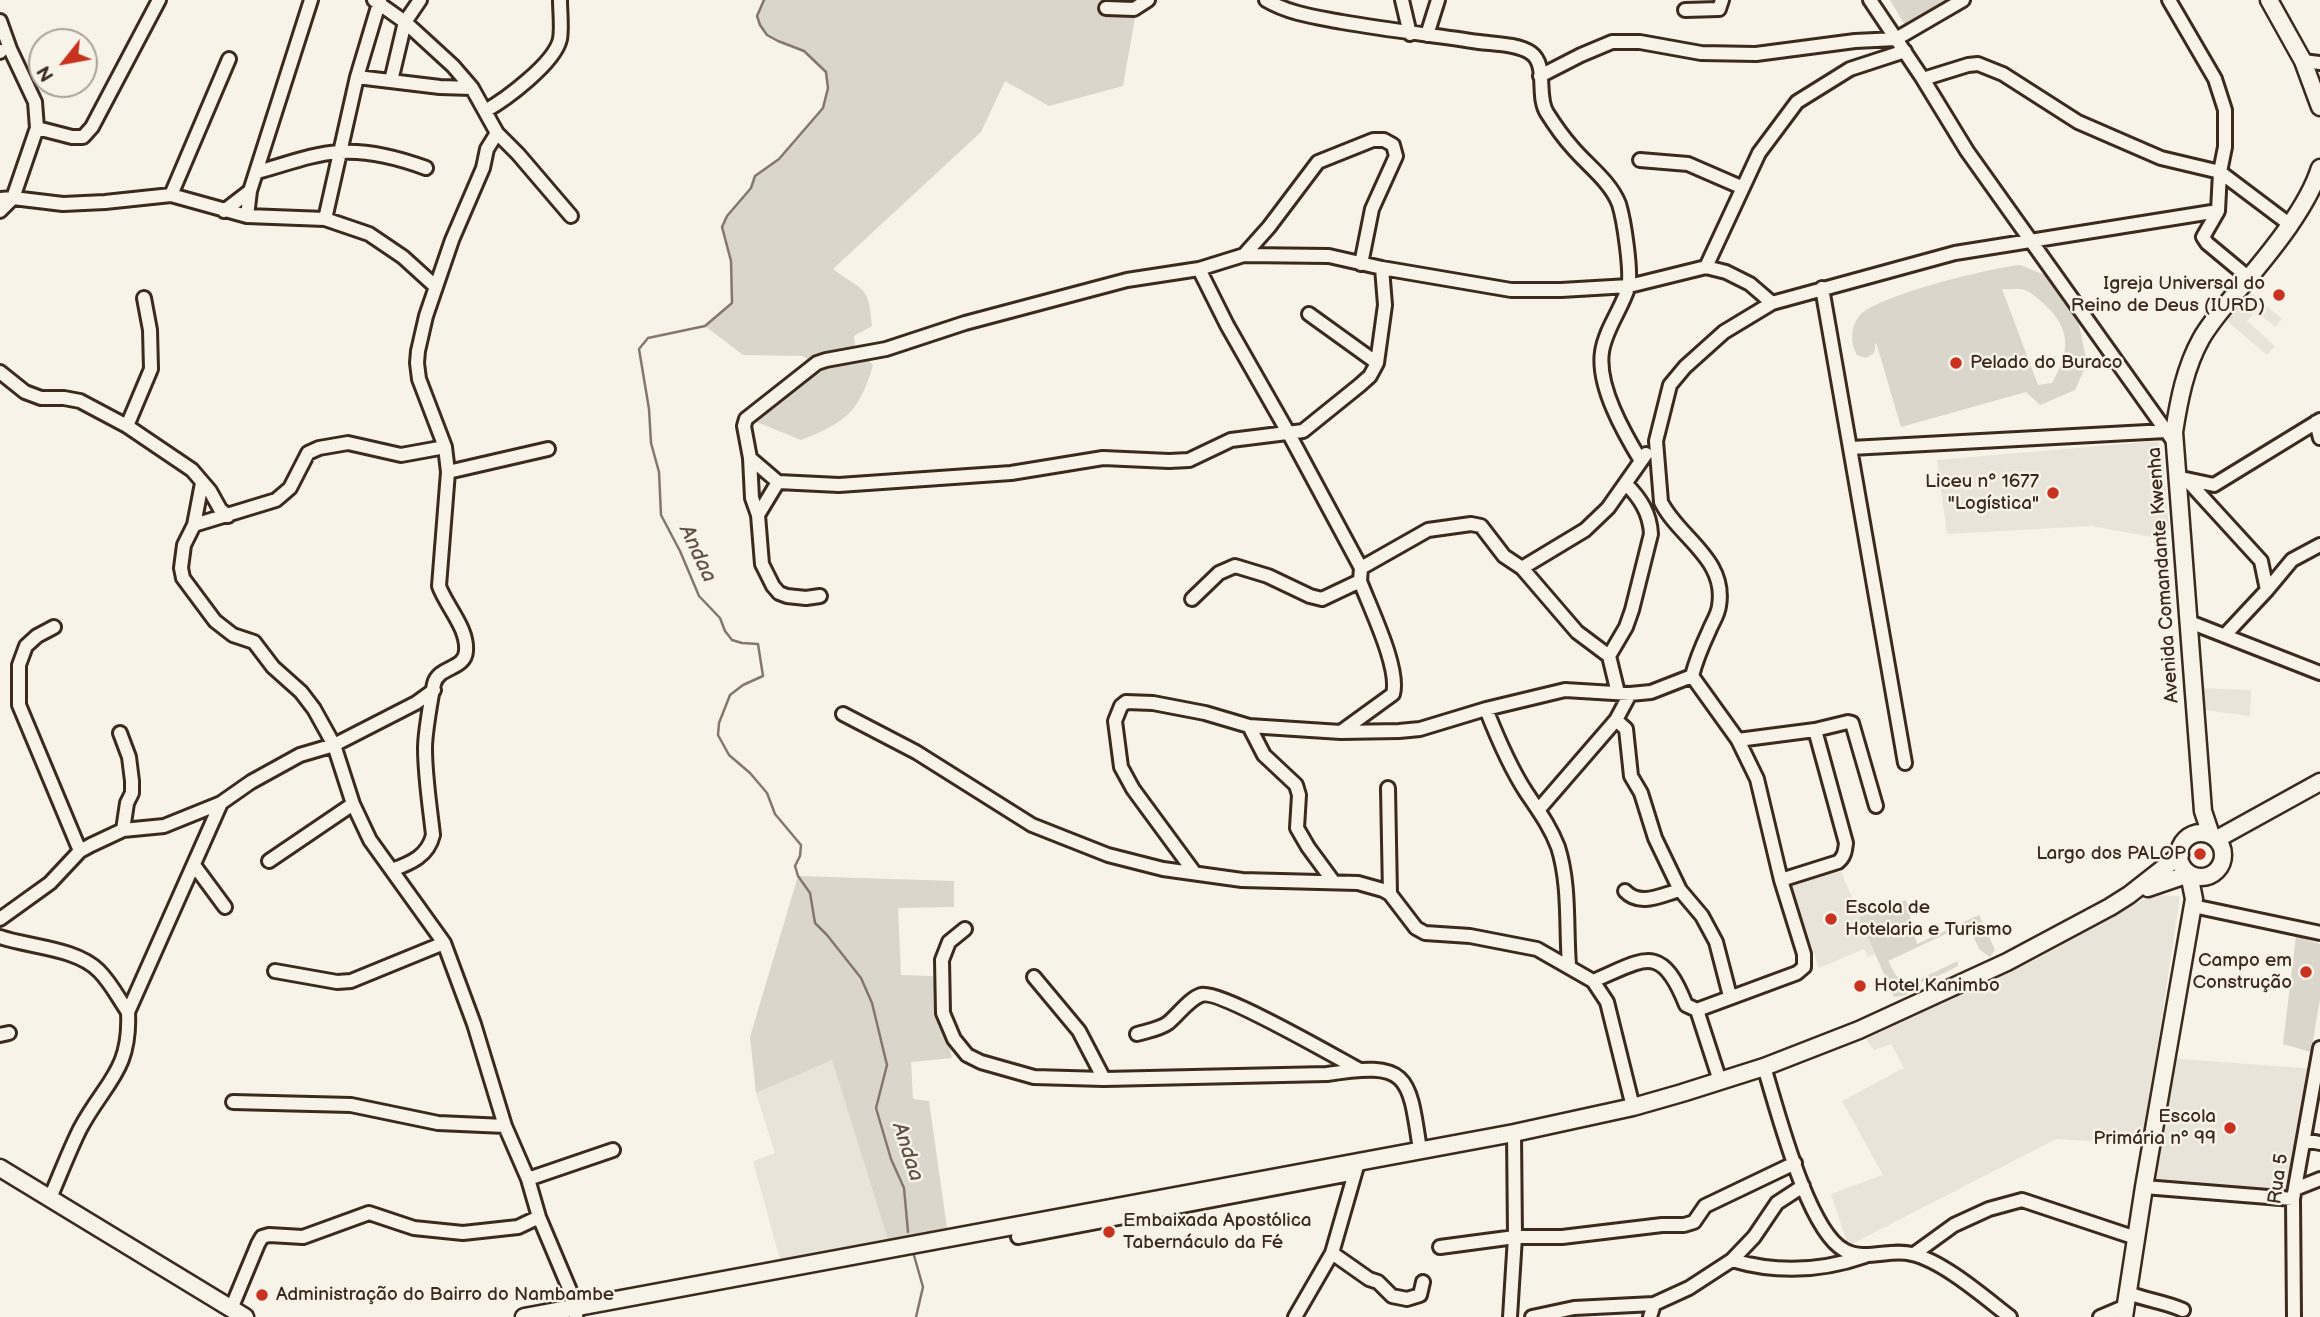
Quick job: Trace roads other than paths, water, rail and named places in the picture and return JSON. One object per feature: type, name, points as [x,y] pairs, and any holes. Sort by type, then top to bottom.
[{"type":"main road","points":[[2269,0],[2303,61],[2320,107]]},
{"type":"main road","name":"Avenida Comandante Kwenha","points":[[2217,840],[2203,811],[2187,621],[2182,478],[2170,437],[2190,362],[2202,338],[2289,224],[2315,184],[2320,168]]},
{"type":"main road","points":[[2217,840],[2320,782]]},
{"type":"main road","points":[[2217,840],[2320,794]]},
{"type":"main road","points":[[2126,1305],[2194,902],[2189,874],[2181,862],[2181,848],[2196,827],[2203,811]]},
{"type":"main road","points":[[2189,837],[2202,832],[2217,840],[2222,862],[2194,902]]},
{"type":"main road","points":[[2129,895],[2180,855]]},
{"type":"main road","points":[[524,1317],[577,1312],[908,1244],[1274,1187],[1420,1150],[1633,1107],[1764,1067],[1859,1030],[2007,962],[2129,895],[2171,878],[2189,874],[2201,877],[2215,871]]},
{"type":"main road","points":[[2171,878],[2185,886],[2194,902]]},
{"type":"main road","points":[[0,1168],[238,1313]]},
{"type":"street","points":[[37,128],[72,137],[83,137],[92,127],[159,0]]},
{"type":"street","points":[[247,216],[250,191],[311,0]]},
{"type":"street","points":[[391,81],[405,22],[420,0]]},
{"type":"street","points":[[485,111],[508,98],[556,48],[560,40],[560,0]]},
{"type":"street","points":[[1106,8],[1134,9],[1148,0]]},
{"type":"street","points":[[1266,0],[1298,14],[1410,34],[1524,50],[1537,60],[1541,76],[1540,98],[1545,111],[1570,146],[1612,189],[1619,205],[1626,236],[1629,286],[1604,344],[1602,362],[1608,394],[1624,433],[1641,461]]},
{"type":"street","points":[[1402,0],[1410,34]]},
{"type":"street","points":[[1427,35],[1438,0]]},
{"type":"street","points":[[1685,10],[1718,9],[1722,0]]},
{"type":"street","points":[[1870,0],[1967,151],[2170,437]]},
{"type":"street","points":[[1541,76],[1612,42],[1640,42],[1701,53],[1756,54],[1896,38],[1963,0]]},
{"type":"street","points":[[2169,0],[2215,79],[2225,110],[2225,147],[2220,172],[2218,211],[2203,237],[2249,278]]},
{"type":"street","points":[[325,219],[357,77],[378,1],[453,66],[472,88],[497,133],[518,153],[571,216]]},
{"type":"street","points":[[0,21],[3,51],[36,102],[37,128],[0,211]]},
{"type":"street","points":[[1706,267],[1759,153],[1797,102],[1850,69],[1905,51]]},
{"type":"street","points":[[172,195],[229,59]]},
{"type":"street","points":[[2303,61],[2320,63]]},
{"type":"street","points":[[1923,79],[1978,64],[2003,74],[2078,122],[2161,158],[2220,172],[2289,224]]},
{"type":"street","points":[[357,77],[472,88]]},
{"type":"street","points":[[393,870],[424,854],[430,845],[433,835],[425,747],[435,680],[460,664],[467,653],[466,641],[445,603],[439,586],[448,472],[445,447],[432,417],[417,363],[426,316],[452,240],[483,168],[487,149],[497,133]]},
{"type":"street","points":[[1244,255],[1269,227],[1318,162],[1373,140],[1384,140],[1393,145],[1396,156],[1372,209],[1361,264]]},
{"type":"street","points":[[257,172],[340,152],[396,158],[426,168]]},
{"type":"street","points":[[1640,160],[1688,164],[1741,187]]},
{"type":"street","points":[[224,211],[250,191]]},
{"type":"street","points":[[6,199],[63,204],[172,195],[247,216],[325,219],[369,234],[403,257],[436,287]]},
{"type":"street","points":[[1593,981],[1639,962],[1653,961],[1661,964],[1676,980],[1686,1005],[1697,1010],[1797,973],[1804,967],[1804,954],[1781,880],[1757,779],[1738,740],[1692,676],[1696,659],[1719,608],[1720,586],[1712,565],[1665,511],[1659,491],[1656,441],[1670,385],[1677,376],[1724,332],[1772,303],[1955,253],[2218,211]]},
{"type":"street","points":[[820,596],[787,596],[773,586],[762,564],[758,515],[752,498],[750,458],[744,426],[746,419],[817,363],[886,349],[965,323],[1127,280],[1199,269],[1244,255],[1329,256],[1511,290],[1629,286],[1706,267],[1726,272],[1750,284],[1772,303]]},
{"type":"street","points":[[750,458],[778,482],[839,485],[1011,474],[1103,458],[1189,460],[1231,440],[1289,434],[1308,428],[1370,376],[1377,363],[1385,305],[1382,268]]},
{"type":"street","points":[[1199,269],[1361,568],[1360,581],[1393,668],[1396,684],[1393,694],[1341,732]]},
{"type":"street","points":[[1822,288],[1905,763]]},
{"type":"street","points":[[127,426],[150,376],[150,330],[144,298]]},
{"type":"street","points":[[1309,314],[1377,363]]},
{"type":"street","points":[[0,372],[25,392],[41,398],[80,401],[127,426],[192,470],[210,491],[219,509],[228,516]]},
{"type":"street","points":[[2182,478],[2214,485],[2318,421],[2320,438]]},
{"type":"street","points":[[1851,448],[2170,437]]},
{"type":"street","points":[[1522,568],[1585,530],[1617,498],[1656,441]]},
{"type":"street","points":[[194,525],[276,500],[290,488],[307,453],[319,447],[348,443],[401,455],[445,447]]},
{"type":"street","points":[[448,472],[548,449]]},
{"type":"street","points":[[2182,478],[2261,561],[2267,590]]},
{"type":"street","points":[[758,515],[778,482]]},
{"type":"street","points":[[202,483],[194,525],[184,545],[181,568],[183,578],[215,621],[233,635],[254,642],[314,709],[334,744],[354,804],[370,840],[444,943],[474,1024],[505,1126],[528,1179],[539,1217],[577,1312]]},
{"type":"street","points":[[1609,656],[1626,627],[1632,610],[1651,534],[1650,521],[1644,508],[1626,484]]},
{"type":"street","points":[[1650,521],[1665,511]]},
{"type":"street","points":[[1361,568],[1428,530],[1477,524],[1504,556],[1522,568],[1577,632],[1609,656],[1624,693],[1616,720],[1539,809]]},
{"type":"street","points":[[2225,635],[2292,560],[2320,545]]},
{"type":"street","points":[[1192,599],[1219,573],[1234,566],[1268,576],[1322,599],[1360,581]]},
{"type":"street","points":[[2187,621],[2320,673]]},
{"type":"street","points":[[54,627],[26,646],[19,665],[19,705],[80,851]]},
{"type":"street","points":[[1194,872],[1133,789],[1121,766],[1116,714],[1126,702],[1153,703],[1205,713],[1249,726],[1341,732],[1420,729],[1486,709],[1565,690],[1651,692],[1692,676]]},
{"type":"street","points":[[0,919],[50,884],[80,851],[123,830],[164,826],[221,803],[251,782],[300,755],[334,744],[416,703],[434,690]]},
{"type":"street","points":[[1486,709],[1509,761],[1526,793],[1539,809],[1558,849],[1564,875],[1569,965]]},
{"type":"street","points":[[843,714],[916,752],[1032,825],[1128,861],[1163,869],[1242,880],[1358,883],[1391,894],[1416,928],[1425,933],[1470,936],[1537,949],[1593,981],[1607,1002],[1633,1107]]},
{"type":"street","points":[[1616,720],[1626,729],[1631,776],[1641,793],[1655,838],[1680,890],[1702,916],[1716,942],[1730,996]]},
{"type":"street","points":[[1738,740],[1815,730],[1847,722],[1854,725],[1877,806]]},
{"type":"street","points":[[1249,726],[1264,755],[1296,785],[1299,795],[1297,828],[1333,881]]},
{"type":"street","points":[[1781,880],[1838,862],[1846,850],[1815,730]]},
{"type":"street","points":[[120,733],[129,757],[132,780],[132,793],[127,803],[123,830]]},
{"type":"street","points":[[1388,788],[1391,894]]},
{"type":"street","points":[[50,1198],[80,1129],[114,1078],[125,1055],[130,1034],[128,1012],[221,803]]},
{"type":"street","points":[[269,861],[354,804]]},
{"type":"street","points":[[194,865],[225,907]]},
{"type":"street","points":[[1625,891],[1631,898],[1641,901],[1680,890]]},
{"type":"street","points":[[2194,902],[2320,933]]},
{"type":"street","points":[[965,929],[949,943],[942,960],[941,988],[943,1013],[954,1039],[967,1055],[1003,1070],[1034,1077],[1104,1079],[1327,1074],[1379,1069],[1394,1073],[1406,1085],[1412,1101],[1420,1150]]},
{"type":"street","points":[[0,937],[41,946],[85,961],[99,971],[128,1012]]},
{"type":"street","points":[[275,971],[337,982],[351,981],[444,943]]},
{"type":"street","points":[[1034,978],[1079,1031],[1104,1079]]},
{"type":"street","points":[[1137,1034],[1165,1025],[1202,994],[1211,995],[1247,1010],[1359,1069]]},
{"type":"street","points":[[1697,1010],[1720,1081]]},
{"type":"street","name":"Rua 5","points":[[2294,1317],[2294,1194],[2320,1048]]},
{"type":"street","points":[[1764,1067],[1803,1186],[1816,1216],[1836,1245],[1847,1252],[1867,1255],[1913,1254],[1957,1276],[2010,1317]]},
{"type":"street","points":[[233,1102],[351,1105],[438,1123],[505,1126]]},
{"type":"street","points":[[1510,1317],[1515,1237],[1514,1133]]},
{"type":"street","points":[[2304,1140],[2320,1143]]},
{"type":"street","points":[[528,1179],[613,1150]]},
{"type":"street","points":[[1440,1247],[1515,1237],[1562,1237],[1662,1225],[1684,1225],[1694,1222],[1705,1206],[1795,1163]]},
{"type":"street","points":[[1295,1317],[1332,1253],[1357,1167]]},
{"type":"street","points":[[2144,1187],[2294,1194],[2320,1179]]},
{"type":"street","points":[[1532,1317],[1574,1308],[1654,1304],[1689,1288],[1732,1260],[1754,1237],[1777,1203],[1803,1186]]},
{"type":"street","points":[[1018,1237],[1230,1192]]},
{"type":"street","points":[[1913,1254],[1954,1225],[2007,1202],[2021,1200],[2136,1238]]},
{"type":"street","points":[[238,1313],[262,1237],[303,1237],[369,1213],[414,1228],[463,1233],[518,1227],[539,1217]]},
{"type":"street","points":[[1332,1253],[1378,1282],[1392,1296],[1407,1299],[1420,1295],[1423,1282]]},
{"type":"street","points":[[1732,1260],[1758,1266],[1826,1268],[1867,1255]]},
{"type":"street","points":[[2100,1317],[2126,1305],[2152,1302],[2167,1303],[2183,1310]]},
{"type":"street","points":[[1650,1317],[1654,1304]]},
{"type":"waterway","name":"Andaa","points":[[764,0],[757,16],[767,35],[804,51],[826,72],[828,88],[823,108],[779,159],[755,176],[751,188],[727,216],[722,227],[731,261],[732,303],[705,326],[648,338],[639,349],[649,409],[651,443],[659,472],[661,515],[699,596],[720,618],[725,631],[732,640],[758,644],[763,676],[743,685],[730,695],[719,723],[718,735],[729,755],[750,773],[767,793],[775,814],[801,845],[795,866],[798,876],[810,893],[815,923],[861,978],[872,1003],[887,1065],[876,1108],[891,1159],[904,1188],[908,1232]]},
{"type":"waterway","name":"Andaa","points":[[913,1252],[923,1287],[916,1317]]},
{"type":"place","name":"Igreja Universal do Reino de Deus (IURD)","points":[[2279,295]]},
{"type":"place","name":"Pelado do Buraco","points":[[1956,363]]},
{"type":"place","name":"Liceu nº 1677 \"Logística\"","points":[[2053,493]]},
{"type":"place","name":"Largo dos PALOP","points":[[2200,854]]},
{"type":"place","name":"Escola de Hotelaria e Turismo","points":[[1831,919]]},
{"type":"place","name":"Campo em Construção","points":[[2306,972]]},
{"type":"place","name":"Hotel Kanimbo","points":[[1860,986]]},
{"type":"place","name":"Escola Primária nº 99","points":[[2230,1128]]},
{"type":"place","name":"Embaixada Apostólica Tabernáculo da Fé","points":[[1109,1232]]},
{"type":"place","name":"Administração do Bairro do Nambambe","points":[[262,1295]]}]
